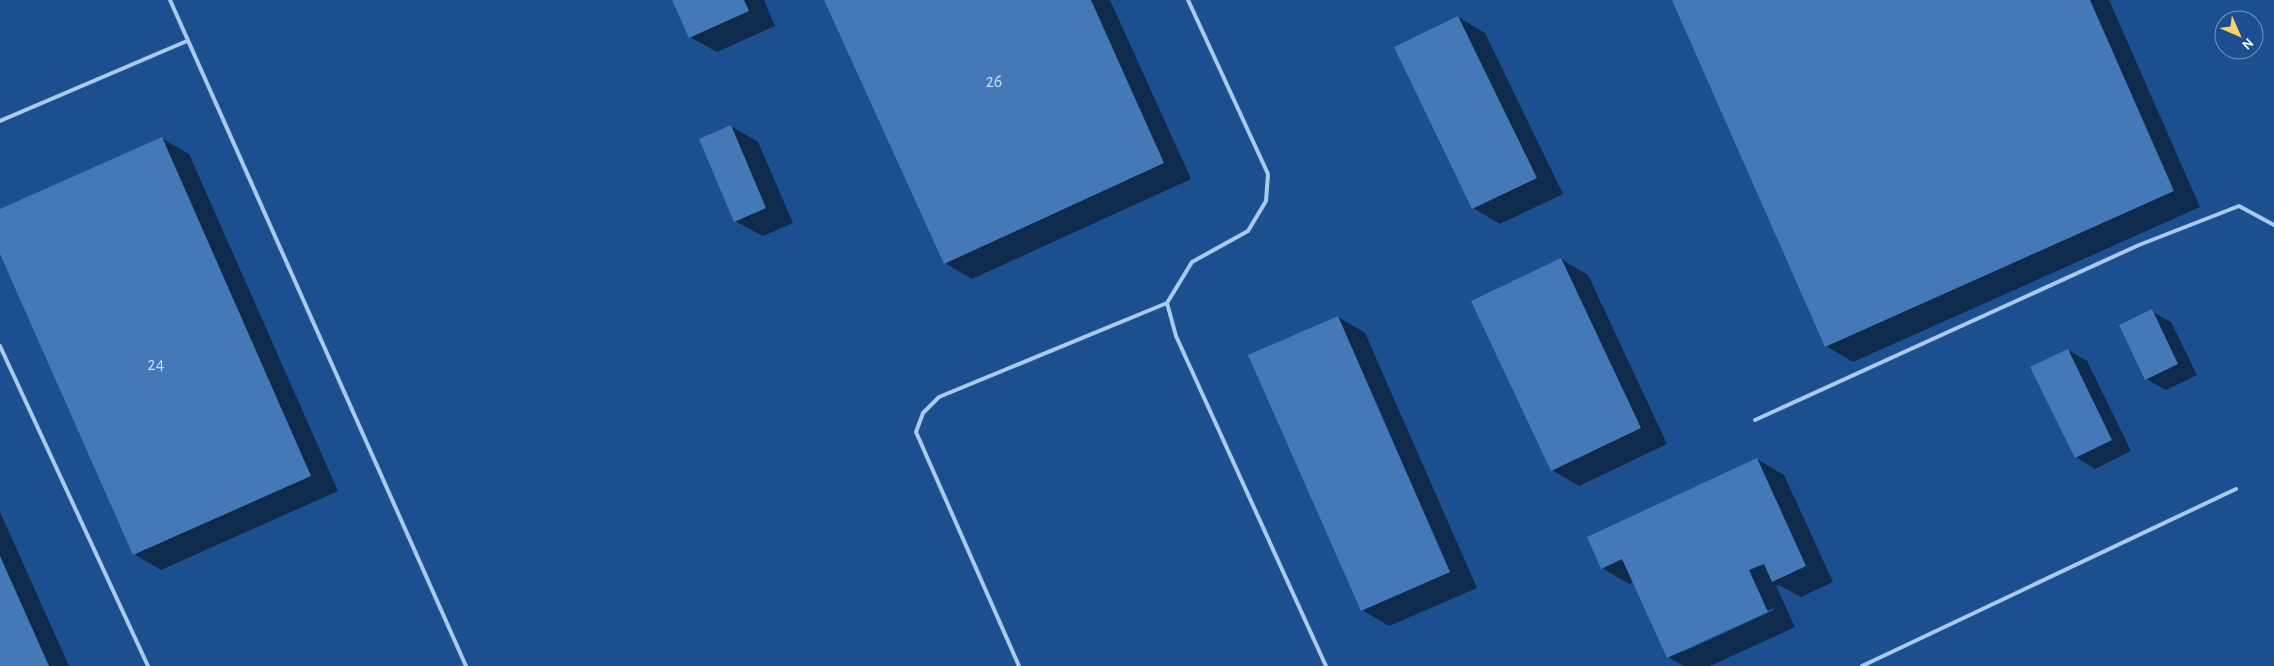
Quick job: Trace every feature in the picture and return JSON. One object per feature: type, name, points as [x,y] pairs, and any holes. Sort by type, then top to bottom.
[{"type":"lane","points":[[170,0],[466,666]]},
{"type":"lane","points":[[1019,666],[916,432],[923,413],[938,396],[1167,303],[1192,262],[1248,231],[1266,201],[1268,174],[1188,0]]},
{"type":"lane","points":[[0,122],[187,41]]},
{"type":"lane","points":[[1755,420],[2139,245],[2239,206],[2274,225]]},
{"type":"lane","points":[[1167,303],[1176,336],[1326,666]]},
{"type":"lane","points":[[0,346],[148,666]]},
{"type":"lane","points":[[1862,666],[2236,489]]},
{"type":"building","points":[[672,0],[744,0],[749,11],[689,38]]},
{"type":"building","points":[[824,0],[1091,0],[1164,163],[944,264]]},
{"type":"building","points":[[1672,0],[2090,0],[2174,191],[1825,347]]},
{"type":"building","points":[[1458,16],[1537,178],[1472,209],[1394,47]]},
{"type":"building","points":[[731,125],[766,208],[734,222],[699,139]]},
{"type":"building","points":[[162,137],[311,476],[133,555],[0,254],[0,209]]},
{"type":"building","points":[[1561,258],[1641,428],[1551,471],[1471,301]]},
{"type":"building","points":[[2152,309],[2178,364],[2145,380],[2119,325]]},
{"type":"building","points":[[1338,316],[1450,572],[1361,611],[1248,355]]},
{"type":"building","points":[[2068,349],[2112,440],[2075,458],[2030,367]]},
{"type":"building","points":[[1757,458],[1806,566],[1772,582],[1764,564],[1749,570],[1768,612],[1667,658],[1622,559],[1601,569],[1587,537]]},
{"type":"building","points":[[0,556],[49,666],[0,666]]}]
